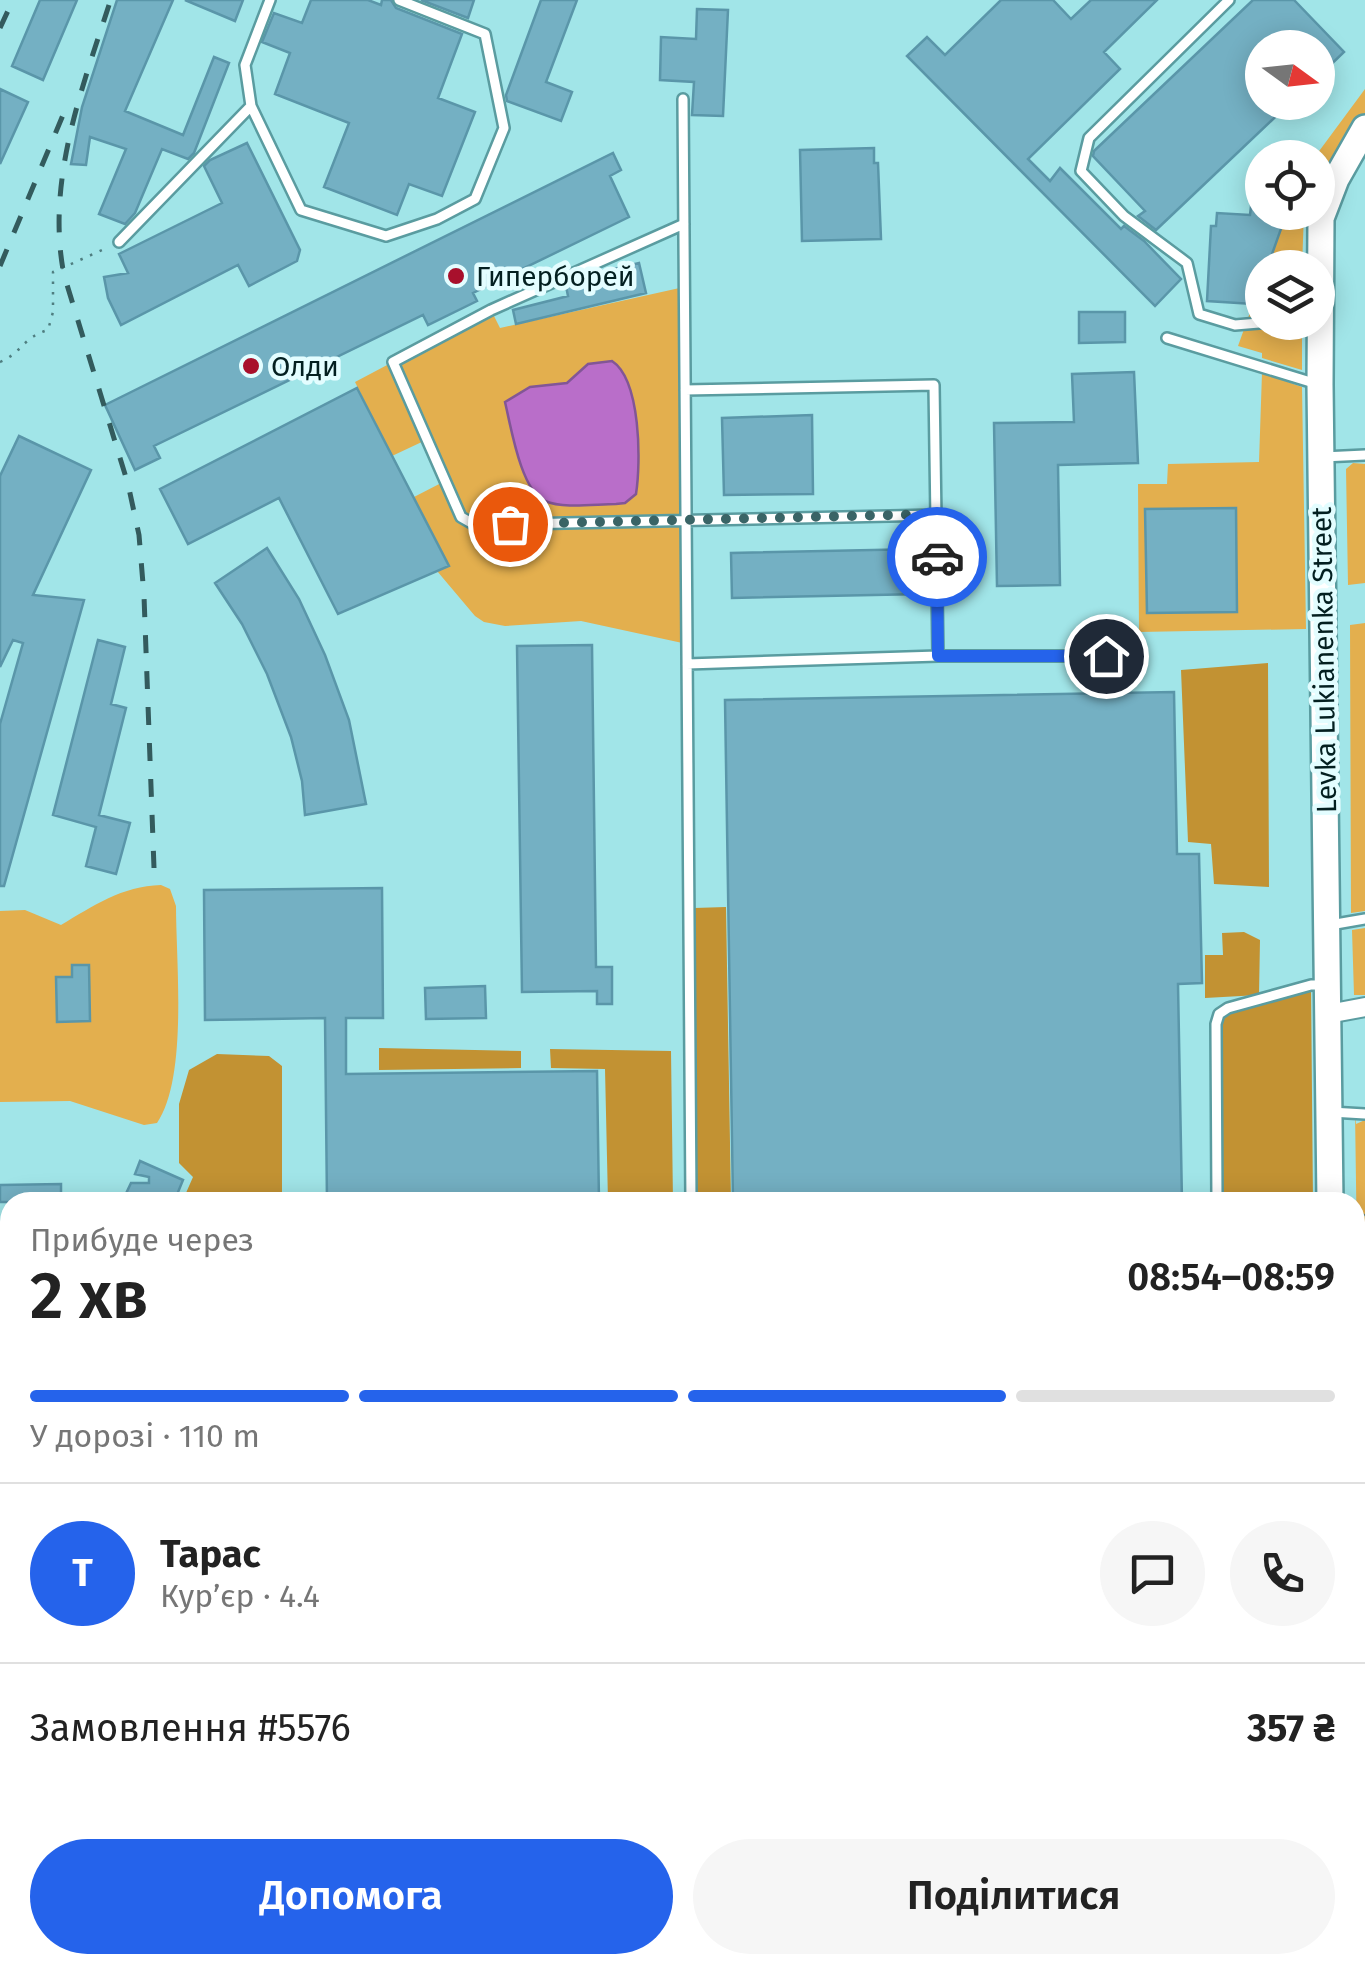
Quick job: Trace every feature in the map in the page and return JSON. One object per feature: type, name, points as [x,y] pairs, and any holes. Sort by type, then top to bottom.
[{"type":"main road","name":"Levka Lukianenka Street","points":[[1321,250],[1322,218],[1336,178],[1365,128]]},
{"type":"main road","name":"Levka Lukianenka Street","points":[[1319,340],[1330,1192]]},
{"type":"street","points":[[1328,1014],[1365,1007]]},
{"type":"lane","points":[[270,0],[245,65],[251,106],[300,210],[386,236],[438,219],[475,199],[504,128],[485,34],[400,0]]},
{"type":"lane","points":[[1229,0],[1090,136],[1081,171],[1124,216],[1188,263],[1198,313],[1245,325]]},
{"type":"lane","points":[[683,99],[691,1192]]},
{"type":"lane","points":[[119,242],[251,106]]},
{"type":"lane","points":[[684,224],[491,310],[393,362],[461,517],[475,525],[936,514]]},
{"type":"lane","points":[[1167,338],[1320,384]]},
{"type":"lane","points":[[685,390],[934,386],[938,656]]},
{"type":"lane","points":[[1321,457],[1365,455]]},
{"type":"lane","points":[[687,664],[938,656],[1106,656]]},
{"type":"lane","points":[[1327,925],[1365,918]]},
{"type":"lane","points":[[1217,1192],[1219,1014],[1228,1008],[1311,985],[1328,985]]},
{"type":"lane","points":[[1329,1112],[1365,1114]]},
{"type":"path","points":[[0,362],[17,354],[30,336],[48,330],[53,312],[53,272],[119,242]]},
{"type":"shaded area","points":[[1365,89],[1365,115],[1335,157],[1335,140],[1327,140]]},
{"type":"shaded area","points":[[1281,230],[1303,230],[1303,250],[1274,250]]},
{"type":"shaded area","points":[[684,287],[687,644],[581,621],[505,626],[484,622],[437,571],[414,497],[445,481],[426,440],[392,456],[355,382],[491,310],[500,328]],"holes":[[[633,399],[636,494],[533,493],[505,403]]]},
{"type":"shaded area","points":[[1245,326],[1245,340],[1302,340],[1302,370],[1262,358],[1262,353],[1238,346]]},
{"type":"shaded area","points":[[612,361],[622,371],[634,403],[638,443],[636,494],[625,503],[616,504],[545,501],[529,485],[523,472],[505,402],[530,387],[567,383],[588,364]]},
{"type":"shaded area","points":[[1262,373],[1302,387],[1306,629],[1139,632],[1138,484],[1167,484],[1168,464],[1259,462]]},
{"type":"shaded area","points":[[1353,463],[1365,464],[1365,583],[1348,585],[1346,469]]},
{"type":"shaded area","points":[[1365,623],[1365,911],[1351,913],[1350,625]]},
{"type":"shaded area","points":[[1268,663],[1269,887],[1214,884],[1211,844],[1188,842],[1181,670]]},
{"type":"shaded area","points":[[161,885],[170,889],[176,906],[178,1019],[173,1078],[157,1123],[144,1125],[70,1101],[0,1102],[0,911],[25,910],[61,925],[121,893]]},
{"type":"shaded area","points":[[726,907],[731,1192],[697,1192],[694,908]]},
{"type":"shaded area","points":[[1365,928],[1365,995],[1354,995],[1352,930]]},
{"type":"shaded area","points":[[1244,932],[1260,940],[1259,995],[1205,998],[1205,955],[1223,955],[1222,933]]},
{"type":"shaded area","points":[[1311,985],[1313,1192],[1217,1192],[1219,1014]]},
{"type":"shaded area","points":[[379,1048],[521,1051],[521,1068],[379,1070]]},
{"type":"shaded area","points":[[550,1049],[671,1051],[673,1192],[608,1192],[605,1069],[551,1068]]},
{"type":"shaded area","points":[[217,1054],[269,1056],[282,1066],[282,1192],[186,1192],[193,1177],[179,1163],[179,1104],[189,1070]]},
{"type":"shaded area","points":[[1355,1112],[1356,1124],[1365,1120],[1365,1192],[1356,1192]]},
{"type":"building","points":[[40,0],[77,0],[43,80],[12,66]]},
{"type":"building","points":[[117,0],[173,0],[125,111],[183,135],[214,57],[229,63],[194,153],[188,159],[162,149],[135,213],[125,224],[99,214],[126,149],[90,137],[86,165],[71,164],[82,107]]},
{"type":"building","points":[[185,0],[243,0],[235,21]]},
{"type":"building","points":[[311,0],[368,0],[381,5],[382,0],[391,0],[396,8],[462,34],[438,98],[475,112],[442,196],[409,184],[397,215],[324,187],[349,123],[275,94],[290,53],[262,42],[274,13],[302,23]]},
{"type":"building","points":[[421,0],[474,0],[468,18]]},
{"type":"building","points":[[541,0],[577,0],[546,82],[572,92],[561,121],[507,101],[506,95]]},
{"type":"building","points":[[1001,0],[1053,0],[1071,19],[1091,0],[1157,0],[1104,52],[1120,69],[1028,159],[1050,181],[1060,168],[1121,229],[1124,226],[1144,241],[1181,279],[1155,306],[907,56],[927,37],[945,55]]},
{"type":"building","points":[[1253,0],[1294,0],[1323,30],[1245,30],[1245,120],[1272,120],[1251,140],[1245,140],[1245,146],[1156,230],[1138,216],[1145,211],[1093,156]]},
{"type":"building","points":[[697,9],[728,10],[723,116],[692,115],[694,82],[660,80],[661,37],[696,39]]},
{"type":"building","points":[[1335,43],[1344,52],[1335,61]]},
{"type":"building","points":[[0,89],[28,102],[0,164]]},
{"type":"building","points":[[247,143],[300,250],[297,261],[249,286],[238,265],[121,325],[108,298],[104,277],[128,273],[119,254],[222,203],[204,166]]},
{"type":"building","points":[[874,148],[881,239],[802,241],[800,150]]},
{"type":"building","points":[[613,153],[621,170],[610,176],[629,217],[473,293],[477,301],[428,325],[423,315],[154,446],[160,458],[135,470],[105,405]]},
{"type":"building","points":[[1217,213],[1245,215],[1245,230],[1281,230],[1273,250],[1245,250],[1245,303],[1207,301],[1211,226],[1216,226]]},
{"type":"building","points":[[639,263],[646,293],[516,324],[513,310],[568,296],[566,286],[589,275]]},
{"type":"building","points":[[1079,312],[1125,312],[1125,342],[1079,343]]},
{"type":"building","points":[[1134,372],[1138,463],[1058,465],[1060,585],[997,586],[994,423],[1074,422],[1072,374]]},
{"type":"building","points":[[357,388],[449,566],[338,614],[279,498],[188,544],[160,489]]},
{"type":"building","points":[[812,415],[813,494],[724,495],[722,418]]},
{"type":"building","points":[[19,436],[91,470],[33,595],[84,600],[4,886],[0,886],[0,724],[23,643],[13,640],[0,667],[0,476]]},
{"type":"building","points":[[1236,508],[1237,612],[1147,613],[1145,509]]},
{"type":"building","points":[[267,548],[299,599],[325,655],[349,720],[366,804],[305,815],[302,781],[291,737],[267,674],[242,624],[215,583]]},
{"type":"building","points":[[921,549],[922,594],[732,598],[731,553]]},
{"type":"building","points":[[98,640],[125,647],[111,704],[126,708],[99,815],[130,823],[116,874],[86,866],[96,827],[53,815]]},
{"type":"building","points":[[592,645],[596,967],[612,967],[612,1004],[597,1004],[597,991],[522,992],[517,646]]},
{"type":"building","points":[[1174,692],[1177,854],[1199,854],[1202,983],[1178,984],[1182,1192],[733,1192],[725,700]]},
{"type":"building","points":[[382,888],[383,1018],[346,1018],[346,1074],[597,1071],[599,1192],[327,1192],[325,1018],[205,1020],[204,890]]},
{"type":"building","points":[[72,965],[89,965],[90,1021],[57,1022],[56,977],[72,977]]},
{"type":"building","points":[[485,986],[486,1018],[426,1019],[425,988]]},
{"type":"building","points":[[140,1161],[183,1180],[178,1192],[127,1192],[131,1183],[149,1183],[149,1177],[135,1174]]},
{"type":"building","points":[[61,1184],[61,1192],[0,1192],[0,1185]]},
{"type":"railway","points":[[0,28],[13,0]]},
{"type":"railway","points":[[109,5],[69,138],[60,206],[60,241],[64,275],[128,484],[139,535],[154,868]]},
{"type":"railway","points":[[0,266],[63,115]]},
{"type":"way so far","points":[[510,524],[936,514],[937,557]]},
{"type":"place","name":"Гиперборей","points":[[456,276]]},
{"type":"place","name":"Олди","points":[[251,366]]},
{"type":"route","points":[[937,557],[938,656],[1106,656]]}]
